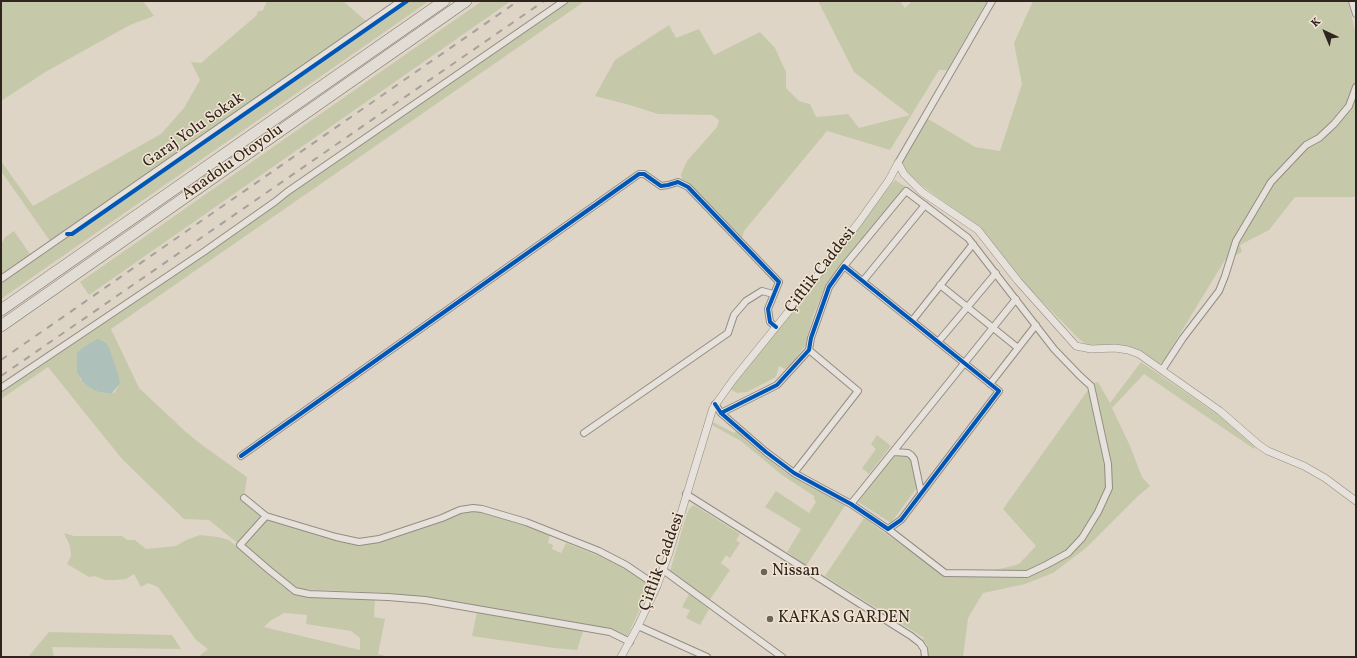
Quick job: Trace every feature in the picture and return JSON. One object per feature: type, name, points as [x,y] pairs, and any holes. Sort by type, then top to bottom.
[{"type":"highway","name":"Anadolu Otoyolu","points":[[1,310],[444,1]]},
{"type":"highway","name":"Anadolu Otoyolu","points":[[1,326],[466,1]]},
{"type":"street","name":"Garaj Yolu Sokak","points":[[1,279],[400,1]]},
{"type":"street","points":[[1,388],[205,252],[287,192],[564,1]]},
{"type":"street","name":"Çiftlik Caddesi","points":[[622,657],[657,586],[663,570],[713,408],[733,380],[859,222],[889,180],[992,1]]},
{"type":"street","points":[[1352,1],[1356,14]]},
{"type":"street","points":[[1162,370],[1183,338],[1219,291],[1236,241],[1271,182],[1306,145],[1318,138],[1338,119],[1349,106],[1356,87]]},
{"type":"street","points":[[898,163],[904,174],[922,192],[978,230],[1018,281],[1076,346],[1091,349],[1115,348],[1128,350],[1138,354],[1220,411],[1259,445],[1268,451],[1304,466],[1325,478],[1356,501]]},
{"type":"street","points":[[241,456],[640,174],[644,174],[661,186],[678,182],[688,187],[779,282],[768,309],[770,322],[776,327]]},
{"type":"street","points":[[716,404],[721,413],[766,452],[794,473],[851,504],[888,529],[945,573],[1028,574],[1046,565],[1068,553],[1082,538],[1098,512],[1109,488],[1108,464],[1092,386],[1080,376],[1054,349],[968,238],[906,191],[844,266],[829,287],[811,338],[809,350],[777,384],[721,413]]},
{"type":"street","points":[[863,281],[925,205]]},
{"type":"street","points":[[912,321],[973,244]]},
{"type":"street","points":[[844,266],[998,391],[901,520],[888,529]]},
{"type":"street","points":[[938,342],[996,273]]},
{"type":"street","points":[[940,285],[1018,348]]},
{"type":"street","points":[[584,433],[728,333],[734,315],[746,301],[762,291],[773,294]]},
{"type":"street","points":[[851,504],[1016,299]]},
{"type":"street","points":[[990,384],[1036,325]]},
{"type":"street","points":[[794,473],[858,391],[809,350]]},
{"type":"street","points":[[894,452],[908,453],[912,455],[921,492]]},
{"type":"street","points":[[686,494],[911,636],[920,643],[924,649],[925,657]]},
{"type":"street","points":[[244,498],[266,516],[336,537],[359,542],[379,539],[442,518],[460,510],[477,508],[526,522],[599,551],[626,565],[657,586]]},
{"type":"street","points":[[266,516],[240,545],[296,592],[425,600],[610,632],[630,642]]},
{"type":"street","points":[[663,570],[782,657]]},
{"type":"street","points":[[638,626],[707,657]]},
{"type":"green space","points":[[1,1],[143,1],[154,16],[130,25],[47,71],[1,101]]},
{"type":"green space","points":[[267,1],[343,1],[366,21],[50,241],[1,171],[1,161],[33,206],[161,134],[184,108],[200,80],[191,62],[201,63],[257,15],[257,12],[263,10]]},
{"type":"green space","points":[[403,1],[429,1],[1,299],[1,282]]},
{"type":"green space","points":[[482,1],[511,1],[89,295],[80,282]]},
{"type":"green space","points":[[567,1],[585,1],[111,329],[139,388],[186,432],[247,477],[244,498],[266,516],[240,545],[209,520],[184,519],[122,459],[48,367],[1,399],[1,392]],"holes":[[[79,378],[120,382],[115,392],[109,394],[98,392],[90,388]]]},
{"type":"green space","points":[[818,1],[900,1],[905,8],[912,1],[987,1],[947,70],[939,70],[890,150],[827,131],[744,231],[742,238],[737,241],[683,186],[681,174],[687,161],[717,127],[719,120],[712,115],[658,114],[595,96],[615,60],[669,25],[676,38],[699,29],[714,55],[760,32],[775,48],[786,72],[786,88],[799,101],[810,104],[816,117],[848,114],[859,128],[910,115],[854,72]]},
{"type":"green space","points":[[1033,1],[1348,1],[1356,35],[1356,197],[1295,197],[1269,230],[1240,245],[1242,252],[1225,260],[1161,363],[1157,364],[1130,347],[1089,346],[1079,339],[1030,289],[976,225],[921,185],[907,173],[903,166],[903,159],[925,117],[975,147],[1000,151],[1022,84],[1014,43]]},
{"type":"green space","points":[[895,180],[906,187],[826,285],[813,316],[806,345],[787,370],[779,366],[776,377],[747,392],[737,393],[728,388]]},
{"type":"green space","points":[[14,231],[30,254],[1,274],[1,245],[5,237]]},
{"type":"green space","points":[[1141,362],[1221,417],[1255,447],[1254,449],[1144,374],[1112,408],[1130,446],[1142,477],[1150,486],[1086,548],[1053,573],[1025,584],[983,593],[968,618],[963,657],[929,657],[927,644],[922,641],[924,638],[825,576],[864,518],[937,570],[948,575],[1000,569],[1019,564],[1036,546],[1003,509],[1093,383],[1098,382],[1110,403]]},
{"type":"green space","points":[[713,422],[734,433],[738,429],[744,439],[786,473],[846,504],[806,566],[787,552],[801,529],[765,507],[776,491],[809,513],[816,502],[814,496],[782,475],[741,441],[712,425]]},
{"type":"green space","points":[[877,435],[891,446],[869,474],[862,468],[876,449],[871,444]]},
{"type":"green space","points":[[901,454],[911,458],[916,478],[916,489],[891,523],[858,502],[893,456]]},
{"type":"green space","points":[[694,505],[740,534],[736,540],[740,543],[730,558],[726,555],[721,563],[730,570],[709,601],[670,571],[687,513]]},
{"type":"green space","points":[[479,510],[550,534],[548,543],[553,545],[552,549],[561,553],[566,543],[596,555],[597,554],[608,558],[651,585],[627,637],[431,598],[387,593],[300,589],[289,583],[243,545],[265,522],[269,520],[357,544],[461,512]]},
{"type":"green space","points":[[64,533],[74,536],[122,536],[127,540],[135,540],[146,549],[176,546],[186,540],[200,535],[229,540],[282,586],[298,595],[307,597],[375,598],[374,617],[385,619],[378,654],[389,657],[198,657],[208,649],[196,640],[158,587],[148,583],[141,587],[134,574],[126,579],[115,580],[105,580],[94,576],[89,577],[67,564],[71,556],[70,546]],"holes":[[[284,613],[307,615],[306,624],[351,631],[360,638],[360,650],[264,627],[270,621]]]},
{"type":"green space","points":[[689,594],[709,609],[700,625],[686,618],[690,610],[682,607]]},
{"type":"green space","points":[[477,612],[583,631],[577,650],[472,636]]},
{"type":"green space","points":[[49,632],[172,635],[181,649],[52,647],[54,657],[28,657]]},
{"type":"water","points":[[98,339],[106,343],[109,348],[119,377],[120,383],[111,394],[98,392],[90,388],[83,382],[77,372],[77,353],[85,346]]},
{"type":"railway","points":[[1,360],[518,1]]},
{"type":"railway","points":[[1,376],[544,1]]},
{"type":"cycle path","points":[[67,234],[72,234],[407,1]]},
{"type":"cycle path","points":[[241,456],[639,174],[644,174],[661,186],[678,182],[688,187],[779,282],[768,309],[770,322],[776,327]]},
{"type":"cycle path","points":[[715,404],[721,413],[766,452],[794,473],[851,504],[888,529],[901,520],[999,391],[844,266],[829,287],[811,338],[809,350],[777,385],[721,413]]},
{"type":"place","name":"Nissan","points":[[764,572]]},
{"type":"place","name":"KAFKAS GARDEN","points":[[770,619]]}]
